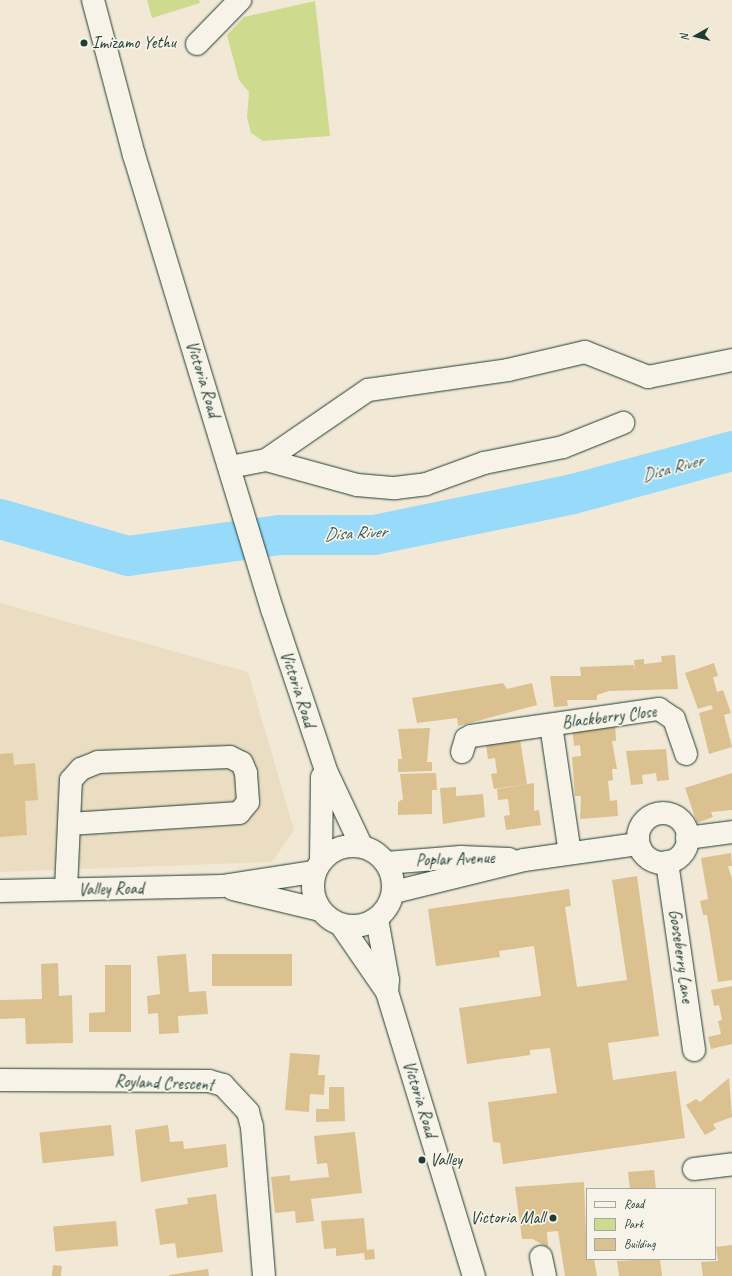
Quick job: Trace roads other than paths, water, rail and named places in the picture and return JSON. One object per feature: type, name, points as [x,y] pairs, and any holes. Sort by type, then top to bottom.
[{"type":"street","name":"Victoria Road","points":[[93,0],[134,154],[233,476],[272,609],[320,756],[339,805],[361,846]]},
{"type":"street","points":[[197,44],[240,0]]},
{"type":"street","points":[[233,476],[266,460],[368,390],[508,370],[585,352],[648,377],[732,360]]},
{"type":"street","points":[[266,460],[358,485],[395,488],[426,484],[484,464],[563,447],[623,423]]},
{"type":"street","name":"Blackberry Close","points":[[462,752],[470,736],[659,709],[674,719],[686,754]]},
{"type":"street","points":[[551,724],[570,853]]},
{"type":"street","points":[[66,889],[71,780],[81,769],[98,762],[230,756],[242,763],[246,773],[248,802],[239,813],[69,824]]},
{"type":"street","name":"Victoria Road","points":[[320,756],[324,817],[314,899],[320,910],[341,925],[387,992],[474,1276]]},
{"type":"street","points":[[659,814],[680,820],[687,838],[681,855],[667,862],[649,859],[638,844],[640,827],[659,814]]},
{"type":"street","points":[[687,838],[732,832]]},
{"type":"street","name":"Poplar Avenue","points":[[394,892],[524,860],[638,844]]},
{"type":"street","points":[[318,866],[344,846],[361,846],[378,854],[386,863],[394,892],[377,919],[365,925],[341,925]]},
{"type":"street","name":"Poplar Avenue","points":[[386,863],[461,856],[524,860]]},
{"type":"street","name":"Gooseberry Lane","points":[[667,862],[694,1050]]},
{"type":"street","name":"Valley Road","points":[[0,891],[222,886],[318,866]]},
{"type":"street","name":"Valley Road","points":[[222,886],[320,910]]},
{"type":"street","name":"Victoria Road","points":[[377,919],[388,980],[387,992]]},
{"type":"street","name":"Royland Crescent","points":[[0,1080],[209,1081],[223,1085],[248,1112],[252,1127],[264,1276]]},
{"type":"street","points":[[694,1169],[732,1164]]},
{"type":"waterway","name":"Disa River","points":[[0,519],[128,556],[280,535],[374,535],[573,494],[732,451]]},
{"type":"place","name":"Imizamo Yethu","points":[[84,43]]},
{"type":"place","name":"Valley","points":[[422,1160]]},
{"type":"place","name":"Victoria Mall","points":[[553,1218]]}]
